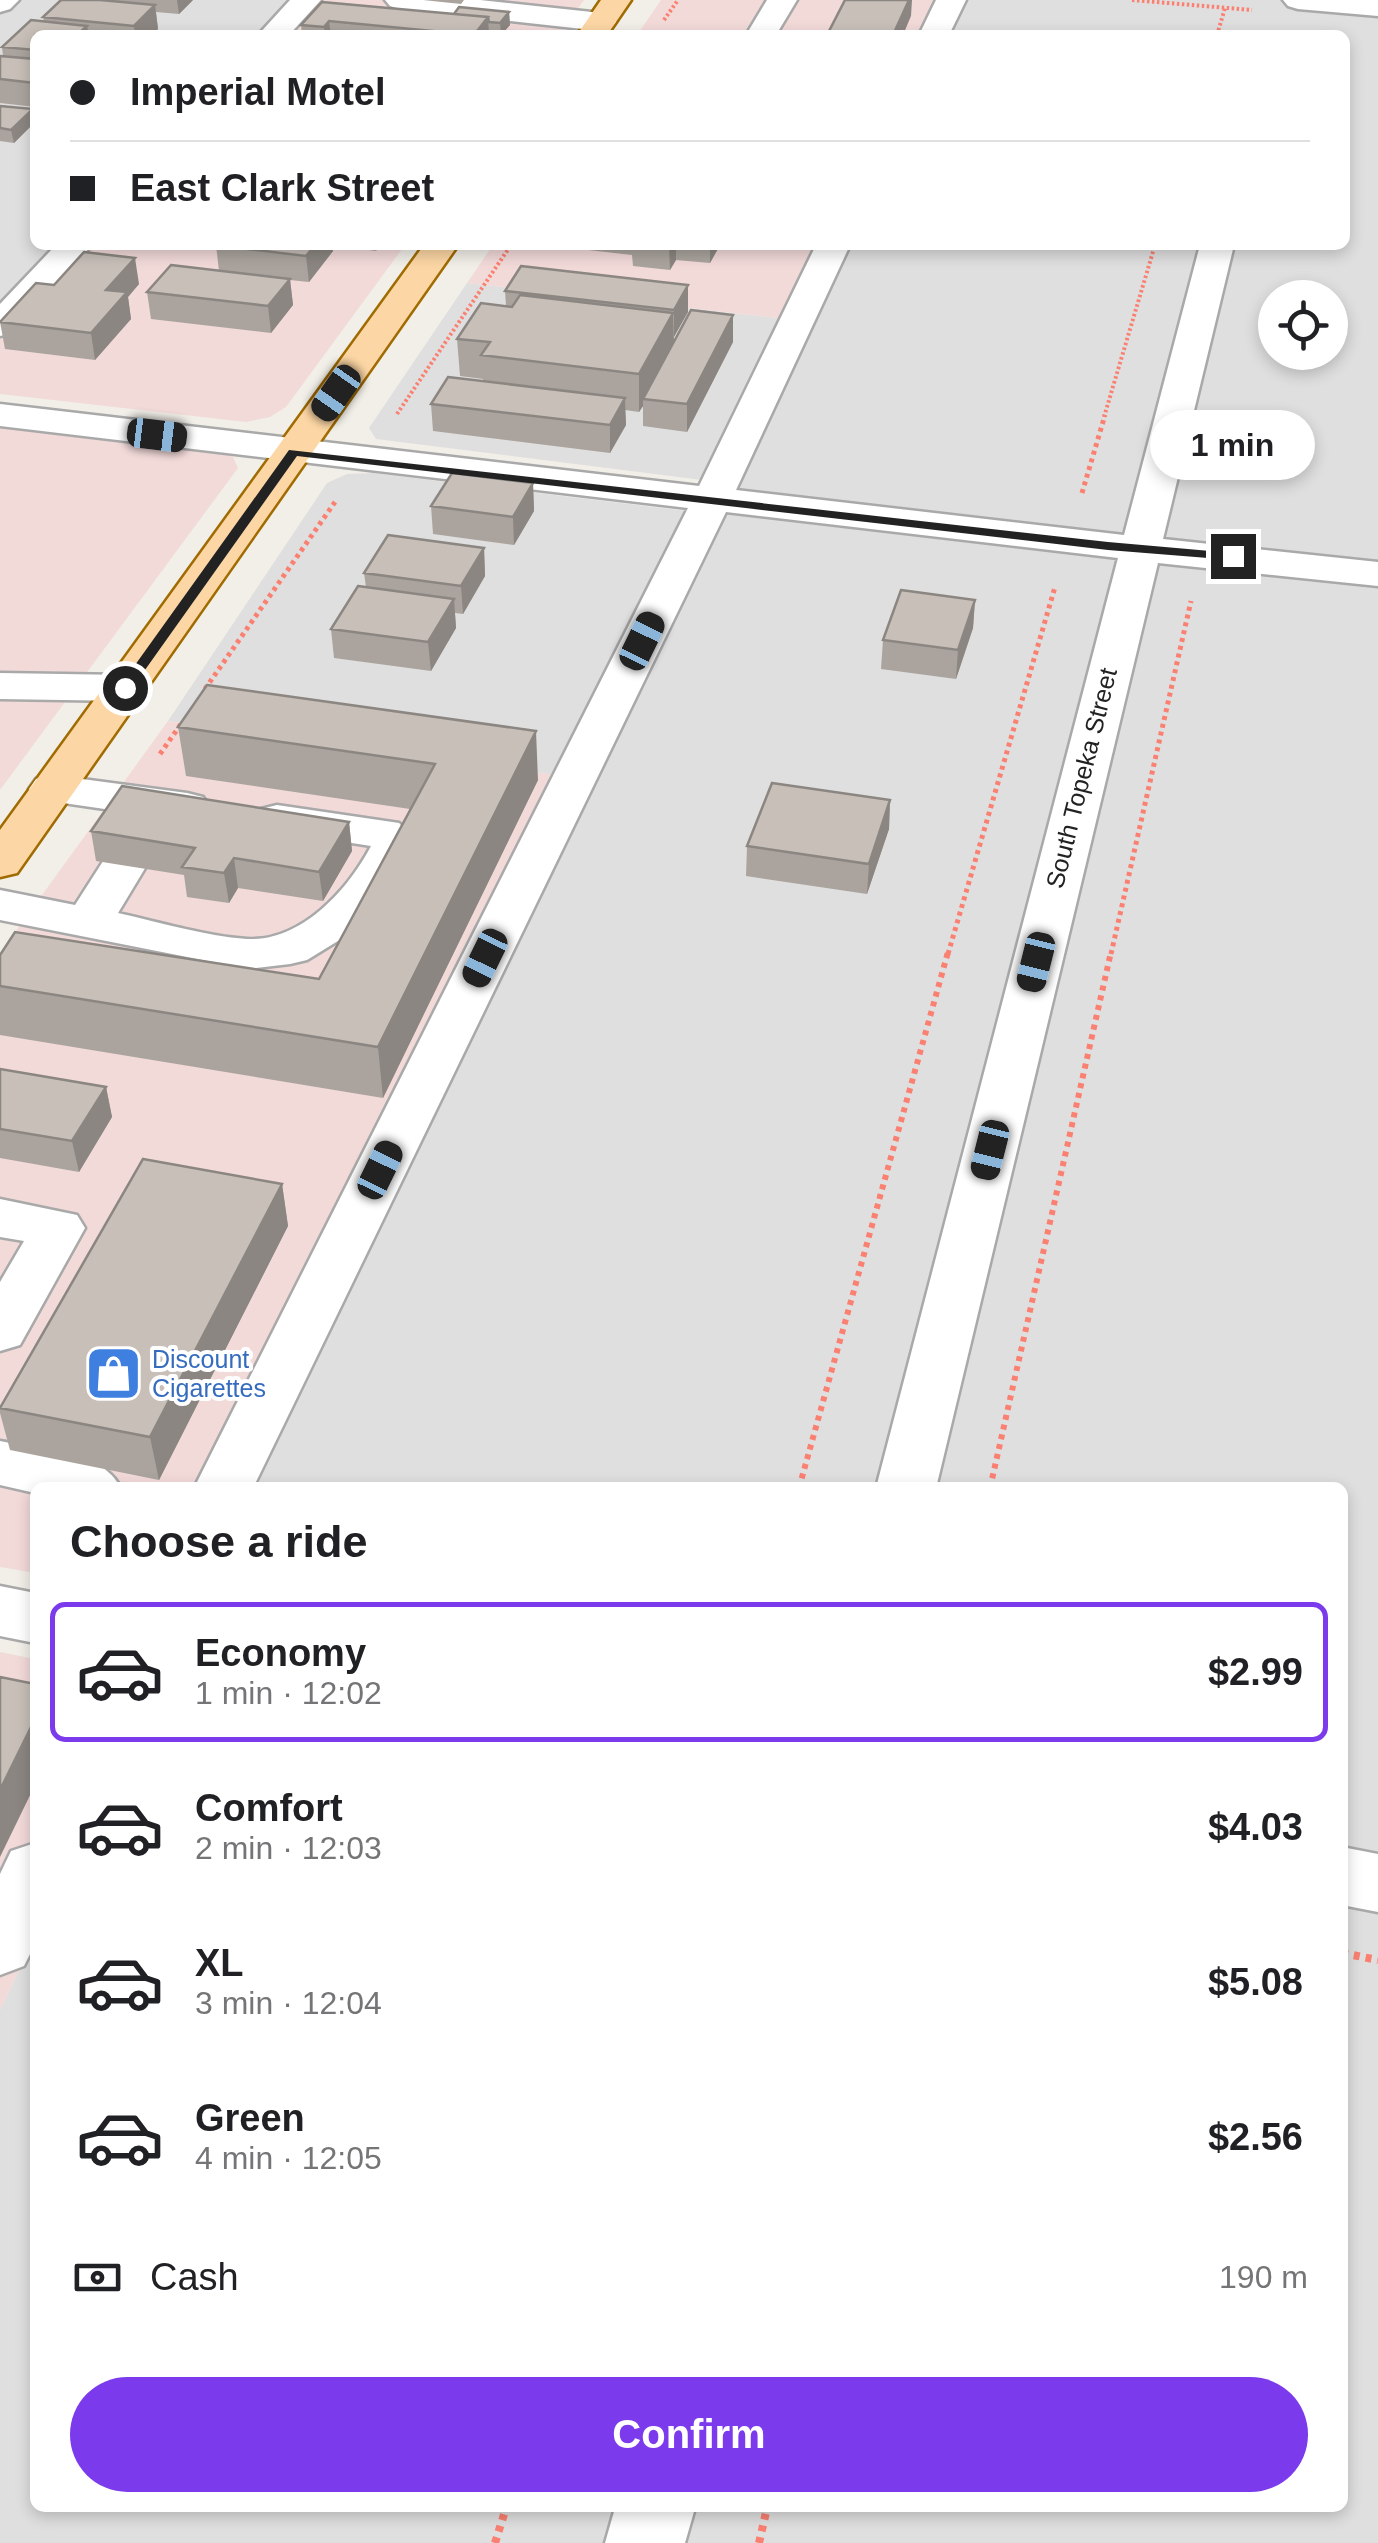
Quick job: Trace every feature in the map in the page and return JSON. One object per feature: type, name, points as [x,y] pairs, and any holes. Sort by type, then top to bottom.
[{"type":"main road","points":[[0,862],[438,250]]},
{"type":"street","points":[[278,30],[306,0]]},
{"type":"street","points":[[400,0],[500,6],[603,19]]},
{"type":"street","points":[[763,30],[782,0]]},
{"type":"street","points":[[936,30],[951,0]]},
{"type":"street","points":[[1298,0],[1378,7]]},
{"type":"street","points":[[0,325],[70,250]]},
{"type":"street","points":[[226,1482],[712,500],[831,250]]},
{"type":"street","name":"South Topeka Street","points":[[907,1482],[1138,548],[1216,250]]},
{"type":"street","points":[[0,415],[294,452],[1378,574]]},
{"type":"street","points":[[0,686],[125,688]]},
{"type":"street","points":[[0,905],[248,954],[290,950],[342,918],[382,872],[396,843],[383,833],[149,808],[52,789]]},
{"type":"street","points":[[89,921],[124,865]]},
{"type":"street","points":[[0,1218],[58,1228],[0,1331]]},
{"type":"street","points":[[0,1463],[81,1482]]},
{"type":"street","points":[[0,1611],[30,1617]]},
{"type":"street","points":[[1348,1877],[1378,1883]]},
{"type":"street","points":[[0,1944],[30,1882]]},
{"type":"street","points":[[645,2543],[654,2512]]},
{"type":"path","points":[[1218,30],[1225,8]]},
{"type":"path","points":[[194,704],[508,250]]},
{"type":"path","points":[[801,1482],[934,1001],[1154,250]]},
{"type":"path","points":[[991,1482],[1202,554]]},
{"type":"path","points":[[149,808],[184,720]]},
{"type":"path","points":[[1348,1954],[1378,1960]]},
{"type":"path","points":[[495,2543],[505,2512]]},
{"type":"path","points":[[759,2543],[766,2512]]},
{"type":"shaded area","points":[[0,0],[290,0],[261,30],[30,30],[30,250],[49,250],[0,301]]},
{"type":"shaded area","points":[[290,0],[584,0],[563,30],[261,30]]},
{"type":"shaded area","points":[[661,0],[948,0],[933,30],[640,30]]},
{"type":"shaded area","points":[[948,0],[1378,0],[1378,2543],[0,2543],[0,2010],[30,1947],[30,2512],[1348,2512],[1348,1482],[252,1482],[576,778],[168,721],[327,483],[347,474],[372,473],[704,513],[718,482],[376,439],[369,428],[467,283],[795,320],[830,250],[1350,250],[1350,30],[933,30]]},
{"type":"shaded area","points":[[49,250],[401,250],[286,407],[270,417],[246,422],[0,394],[0,301]]},
{"type":"shaded area","points":[[490,250],[830,250],[796,320],[467,283]]},
{"type":"shaded area","points":[[0,425],[219,451],[233,457],[238,468],[0,790]]},
{"type":"shaded area","points":[[168,721],[577,778],[252,1482],[30,1482],[30,1572],[0,1567],[0,953]]},
{"type":"shaded area","points":[[0,1652],[30,1658],[30,1947],[0,2010]]},
{"type":"building","points":[[61,0],[155,5],[134,26],[43,17]]},
{"type":"building","points":[[845,0],[909,0],[895,30],[830,30]]},
{"type":"building","points":[[322,2],[488,17],[478,30],[422,30],[329,21],[324,27],[301,25]]},
{"type":"building","points":[[459,7],[509,12],[500,23],[489,22],[488,17],[454,14]]},
{"type":"building","points":[[31,20],[87,26],[83,30],[30,30],[30,50],[2,47]]},
{"type":"building","points":[[0,56],[30,59],[30,82],[0,79]]},
{"type":"building","points":[[0,106],[30,109],[11,130],[0,128]]},
{"type":"building","points":[[257,250],[311,250],[306,256]]},
{"type":"building","points":[[84,252],[135,258],[106,290],[127,292],[91,333],[0,322],[36,283],[54,285]]},
{"type":"building","points":[[171,265],[290,279],[268,306],[147,292]]},
{"type":"building","points":[[521,266],[688,285],[674,310],[505,291]]},
{"type":"building","points":[[520,295],[673,313],[639,374],[481,355],[490,342],[457,339],[481,303],[512,307]]},
{"type":"building","points":[[691,310],[733,315],[687,404],[643,399]]},
{"type":"building","points":[[448,377],[625,398],[610,425],[431,404]]},
{"type":"building","points":[[452,473],[533,483],[513,517],[431,506]]},
{"type":"building","points":[[388,535],[484,548],[461,586],[364,573]]},
{"type":"building","points":[[358,586],[454,599],[428,642],[331,629]]},
{"type":"building","points":[[901,590],[975,600],[958,650],[883,640]]},
{"type":"building","points":[[207,685],[536,731],[378,1047],[0,986],[0,955],[15,932],[319,979],[435,764],[178,727]]},
{"type":"building","points":[[772,783],[890,800],[869,864],[747,846]]},
{"type":"building","points":[[122,786],[349,822],[319,872],[234,858],[224,873],[182,867],[195,848],[91,831]]},
{"type":"building","points":[[0,1069],[106,1087],[72,1141],[0,1129]]},
{"type":"building","points":[[143,1159],[282,1184],[150,1437],[0,1408]]},
{"type":"building","points":[[0,1677],[30,1683],[30,1729],[0,1790]]},
{"type":"place","name":"Discount Cigarettes","points":[[113,1373]]},
{"type":"route","points":[[125,688],[294,452],[1108,546],[1233,556]]}]
